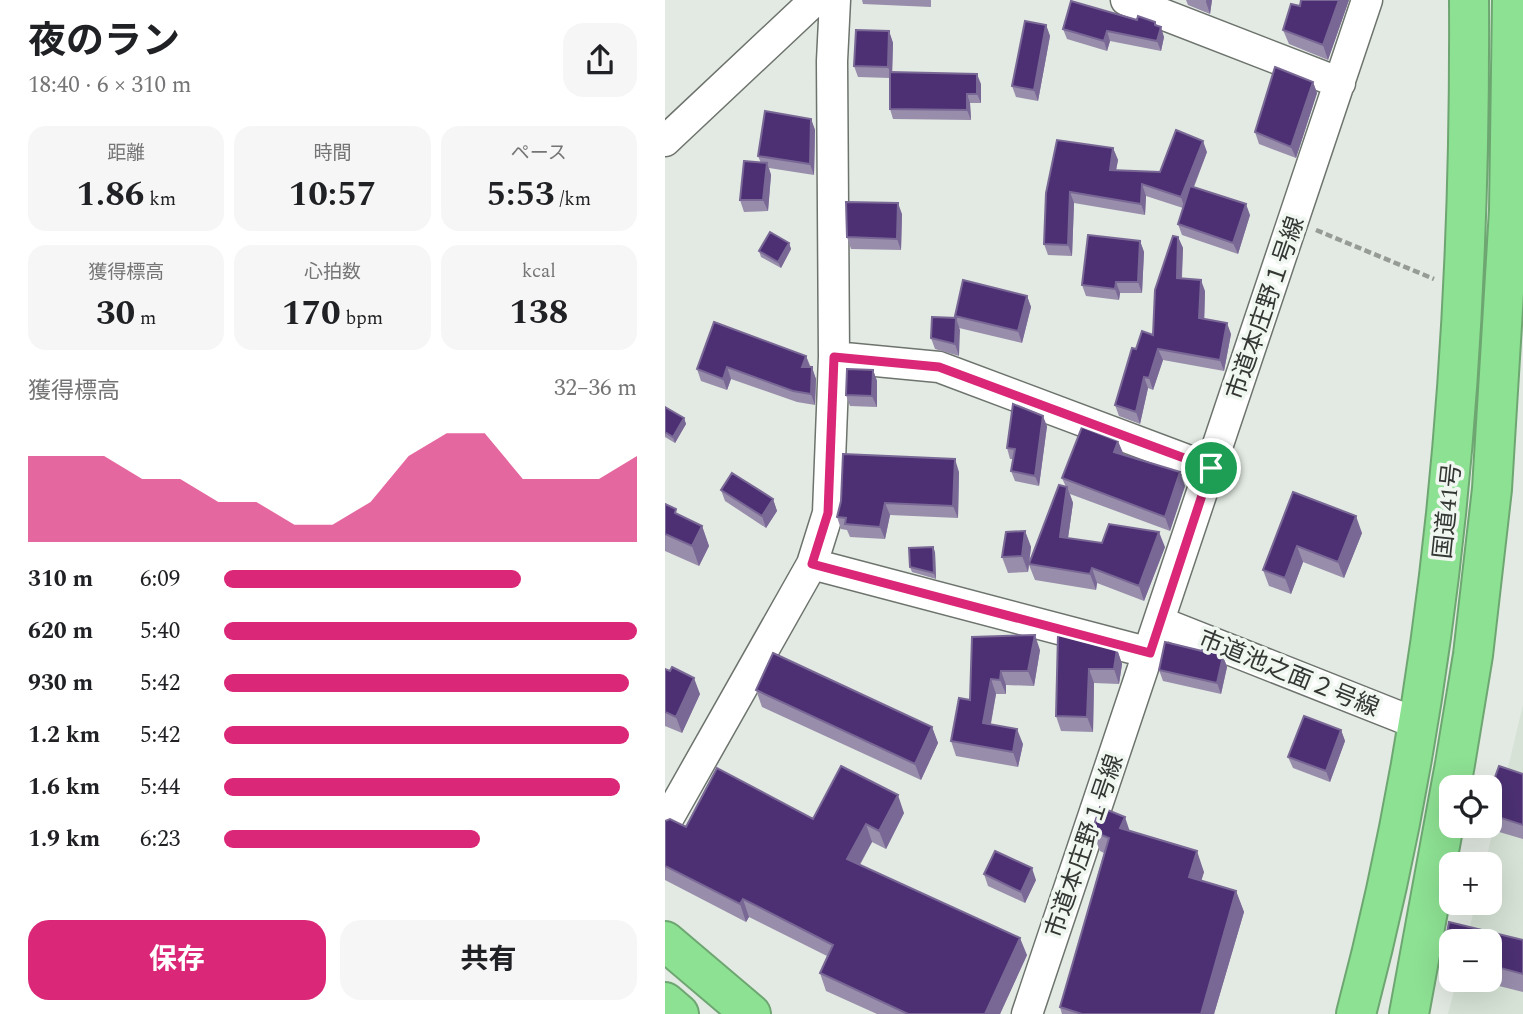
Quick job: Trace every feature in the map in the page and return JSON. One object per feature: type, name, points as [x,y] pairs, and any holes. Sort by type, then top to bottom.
[{"type":"highway","name":"国道41号","points":[[1356,1014],[1375,943],[1418,724],[1448,507],[1464,291],[1469,0]]},
{"type":"highway","name":"国道41号","points":[[1409,1014],[1473,655],[1514,310],[1512,0]]},
{"type":"highway","points":[[665,941],[751,1014]]},
{"type":"highway","points":[[665,1002],[679,1014]]},
{"type":"street","points":[[665,141],[815,0]]},
{"type":"street","points":[[665,824],[812,564],[828,513],[834,357],[835,0]]},
{"type":"street","points":[[1126,0],[1340,83]]},
{"type":"street","name":"市道本庄野１号線","points":[[1027,1014],[1367,0]]},
{"type":"street","points":[[834,357],[939,367],[1211,468]]},
{"type":"street","points":[[812,564],[1150,653]]},
{"type":"street","name":"市道池之面２号線","points":[[1160,622],[1418,724]]},
{"type":"path","points":[[1294,221],[1464,291]]},
{"type":"shaded area","points":[[1523,705],[1523,1014],[1448,1014],[1454,992],[1502,992],[1502,929],[1469,929],[1473,915],[1502,915],[1502,852],[1488,852],[1491,838],[1502,838],[1502,793]]},
{"type":"building","points":[[1301,0],[1339,0],[1323,45],[1283,30],[1291,4],[1300,6]]},
{"type":"building","points":[[1071,1],[1137,20],[1138,16],[1155,22],[1155,25],[1161,27],[1157,41],[1107,31],[1104,41],[1063,29]]},
{"type":"building","points":[[1025,21],[1046,25],[1034,90],[1012,86]]},
{"type":"building","points":[[856,30],[889,31],[888,67],[854,66]]},
{"type":"building","points":[[1275,67],[1313,82],[1291,147],[1255,132]]},
{"type":"building","points":[[890,72],[977,74],[977,94],[967,94],[967,110],[890,109]]},
{"type":"building","points":[[765,111],[811,119],[810,164],[758,156]]},
{"type":"building","points":[[1176,130],[1203,141],[1181,197],[1142,184],[1141,204],[1070,192],[1068,245],[1044,244],[1046,193],[1057,140],[1113,148],[1110,170],[1160,172]]},
{"type":"building","points":[[744,161],[767,163],[763,200],[740,200]]},
{"type":"building","points":[[1190,186],[1246,204],[1233,243],[1178,224]]},
{"type":"building","points":[[846,202],[898,203],[897,239],[847,237]]},
{"type":"building","points":[[770,232],[789,243],[778,262],[759,251]]},
{"type":"building","points":[[1088,235],[1140,241],[1138,282],[1116,282],[1115,289],[1082,285]]},
{"type":"building","points":[[1173,236],[1178,237],[1177,278],[1201,280],[1199,318],[1227,323],[1220,360],[1158,349],[1149,378],[1144,377],[1136,412],[1115,405],[1132,348],[1136,349],[1142,331],[1153,335],[1155,290]]},
{"type":"building","points":[[963,280],[1027,296],[1018,331],[955,316]]},
{"type":"building","points":[[932,317],[956,318],[955,344],[931,338]]},
{"type":"building","points":[[714,322],[806,356],[802,367],[812,367],[811,394],[793,391],[727,367],[723,379],[697,369]]},
{"type":"building","points":[[847,369],[873,370],[872,396],[846,395]]},
{"type":"building","points":[[1013,404],[1043,416],[1035,476],[1011,471],[1015,449],[1007,448]]},
{"type":"building","points":[[665,407],[684,418],[673,437],[665,432]]},
{"type":"building","points":[[1082,427],[1118,441],[1114,452],[1180,472],[1165,517],[1062,478]]},
{"type":"building","points":[[843,454],[955,459],[953,506],[885,503],[880,527],[845,524],[846,518],[837,517],[841,501]]},
{"type":"building","points":[[732,473],[773,499],[762,516],[721,490]]},
{"type":"building","points":[[1059,485],[1067,487],[1060,537],[1102,543],[1109,524],[1159,532],[1139,586],[1092,568],[1090,574],[1029,564]]},
{"type":"building","points":[[1293,492],[1356,516],[1338,562],[1297,546],[1285,578],[1263,570]]},
{"type":"building","points":[[665,504],[676,509],[675,513],[702,526],[692,546],[665,534]]},
{"type":"building","points":[[1025,531],[1022,556],[1002,557],[1006,532]]},
{"type":"building","points":[[933,547],[934,573],[910,567],[909,548]]},
{"type":"building","points":[[1058,634],[1117,649],[1114,669],[1089,669],[1087,717],[1056,716]]},
{"type":"building","points":[[1035,635],[1028,671],[1001,671],[1000,680],[991,679],[983,723],[1017,729],[1013,752],[951,741],[959,698],[970,700],[972,637]]},
{"type":"building","points":[[1165,642],[1202,651],[1203,648],[1223,656],[1217,683],[1159,670]]},
{"type":"building","points":[[773,653],[932,727],[915,764],[756,690]]},
{"type":"building","points":[[672,667],[694,678],[676,717],[665,712],[665,669],[670,671]]},
{"type":"building","points":[[1304,716],[1341,730],[1326,771],[1288,757]]},
{"type":"building","points":[[841,766],[898,795],[879,831],[866,824],[847,859],[1020,938],[985,1014],[908,1014],[820,973],[833,945],[743,899],[740,904],[665,866],[665,821],[670,819],[686,827],[717,768],[813,819]]},
{"type":"building","points":[[1499,766],[1523,774],[1523,825],[1502,818],[1502,775],[1496,775]]},
{"type":"building","points":[[1100,807],[1125,817],[1120,828],[1197,851],[1189,877],[1236,891],[1201,1014],[1082,1014],[1060,1007],[1109,838],[1092,831]]},
{"type":"building","points":[[995,851],[1032,868],[1021,892],[984,874]]},
{"type":"building","points":[[1449,922],[1478,929],[1448,929]]},
{"type":"building","points":[[1502,935],[1523,940],[1523,974],[1502,968]]},
{"type":"route","points":[[834,357],[939,367],[1211,468],[1150,653],[812,564],[828,513],[834,357]]}]
